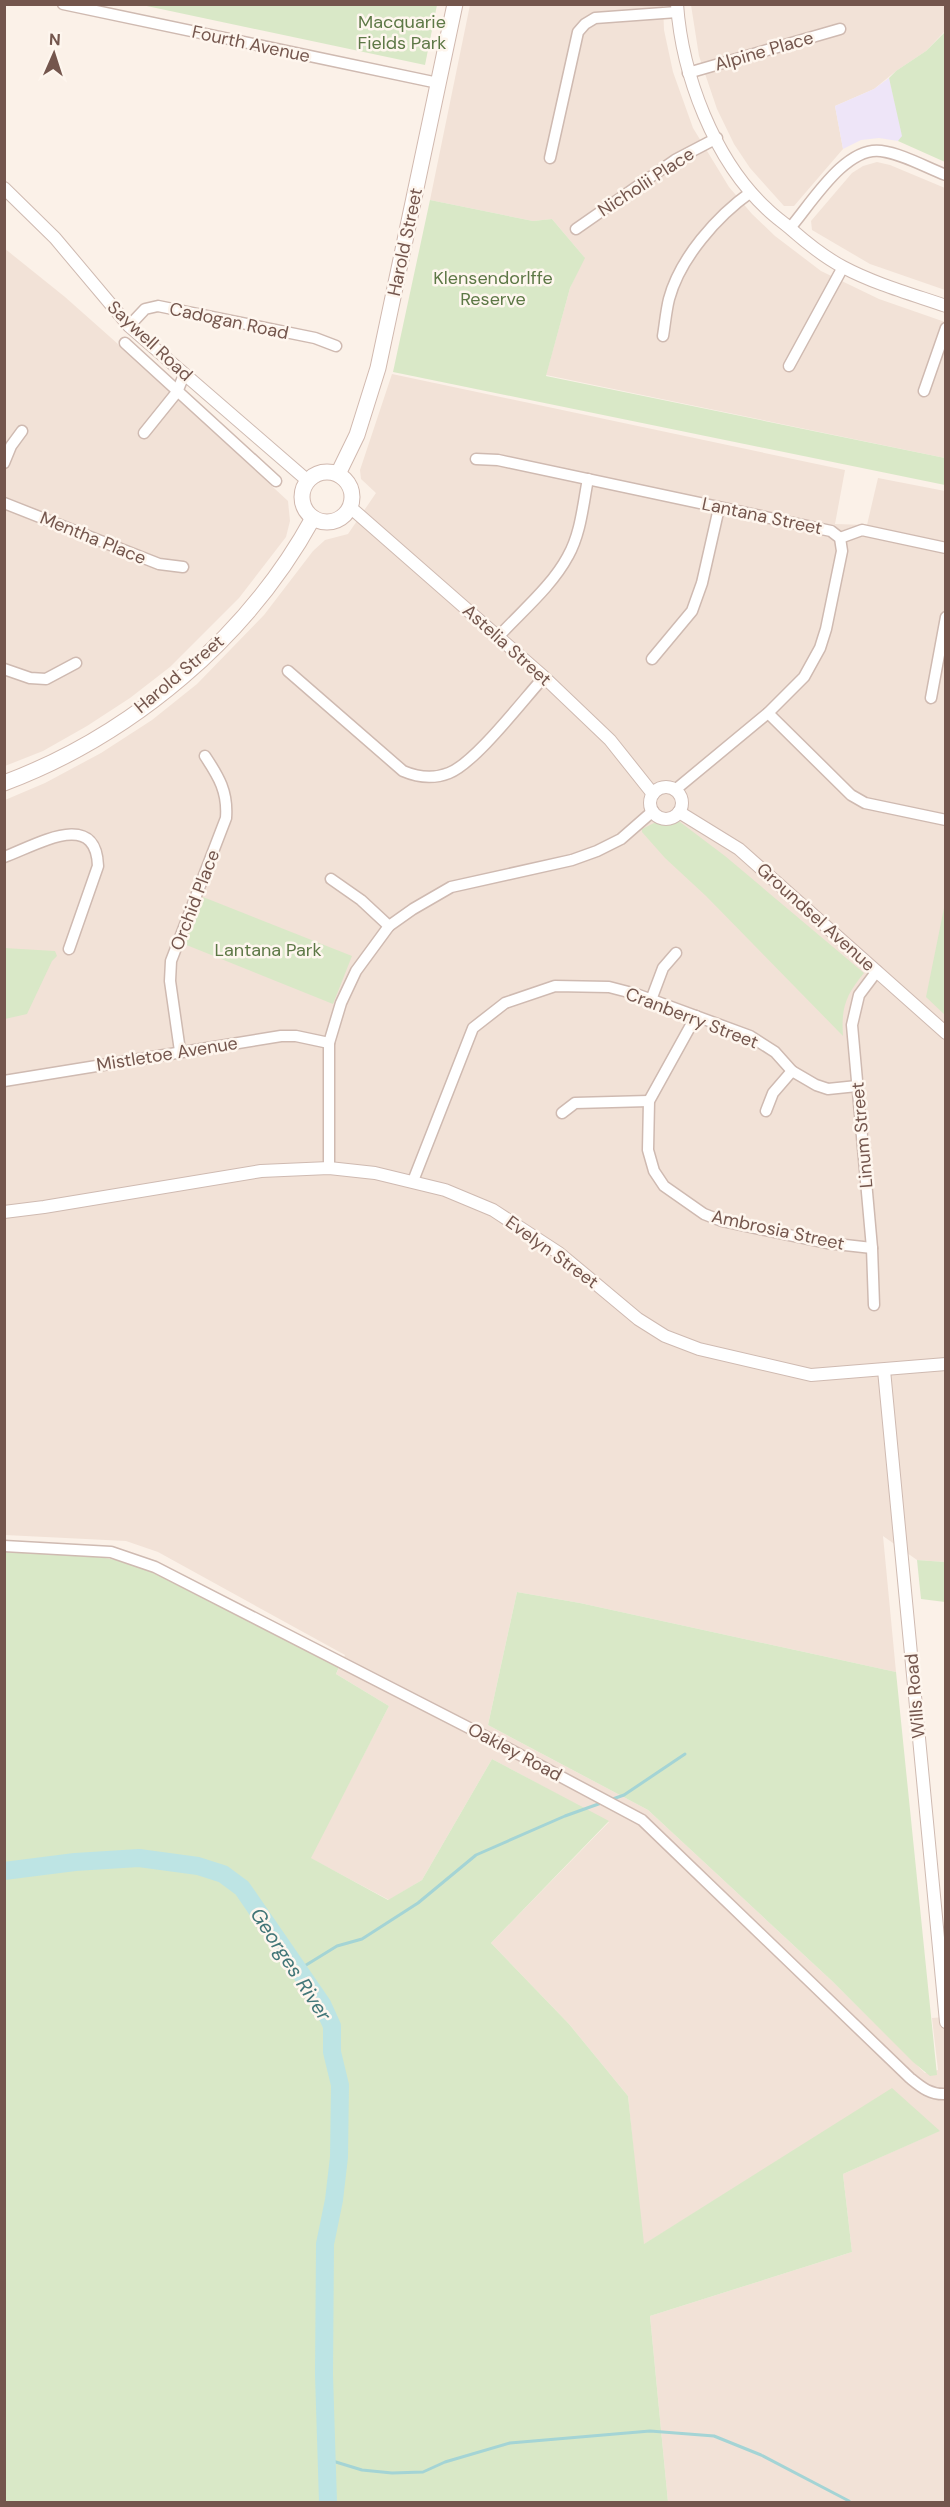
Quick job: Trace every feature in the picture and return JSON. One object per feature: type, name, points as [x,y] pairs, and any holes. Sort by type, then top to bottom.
[{"type":"main road","name":"Harold Street","points":[[338,474],[357,435],[378,368],[455,4]]},
{"type":"main road","points":[[323,472],[338,474],[351,488],[350,507],[344,515],[326,522],[313,518],[302,501],[303,491],[308,481],[323,472]]},
{"type":"main road","name":"Harold Street","points":[[4,783],[45,766],[95,738],[145,705],[183,676],[221,640],[270,584],[293,553],[313,518]]},
{"type":"street","name":"Fourth Avenue","points":[[63,4],[438,83]]},
{"type":"street","points":[[550,158],[578,32],[595,18],[677,8],[681,44],[701,111],[734,169],[767,210],[813,248],[843,267],[945,306]]},
{"type":"street","name":"Alpine Place","points":[[688,73],[840,29]]},
{"type":"street","name":"Nicholii Place","points":[[576,229],[675,160],[717,138]]},
{"type":"street","points":[[790,228],[843,164],[867,151],[879,150],[894,154],[945,176]]},
{"type":"street","name":"Saywell Road","points":[[4,188],[55,238],[129,326],[308,481]]},
{"type":"street","points":[[663,336],[670,297],[700,241],[728,208],[751,192]]},
{"type":"street","points":[[789,366],[843,267]]},
{"type":"street","name":"Cadogan Road","points":[[129,326],[145,309],[158,306],[315,339],[336,346]]},
{"type":"street","points":[[924,391],[945,328]]},
{"type":"street","points":[[125,344],[276,481]]},
{"type":"street","points":[[144,434],[177,392],[184,375]]},
{"type":"street","points":[[4,463],[11,446],[22,431]]},
{"type":"street","name":"Lantana Street","points":[[476,459],[498,460],[831,531],[840,538],[842,551],[820,648],[804,677],[768,713],[675,790]]},
{"type":"street","points":[[499,636],[552,579],[569,555],[578,530],[588,479]]},
{"type":"street","name":"Mentha Place","points":[[4,503],[159,564],[183,567]]},
{"type":"street","name":"Astelia Street","points":[[350,507],[544,677],[610,740],[653,794]]},
{"type":"street","points":[[652,659],[692,611],[702,583],[719,508]]},
{"type":"street","points":[[840,538],[862,530],[945,548]]},
{"type":"street","points":[[931,698],[945,617]]},
{"type":"street","points":[[4,669],[30,678],[46,679],[76,663]]},
{"type":"street","points":[[288,671],[403,771],[414,776],[427,777],[447,774],[466,764],[544,677]]},
{"type":"street","points":[[768,713],[850,795],[865,803],[945,820]]},
{"type":"street","name":"Orchid Place","points":[[180,1051],[171,981],[171,961],[226,818],[227,802],[222,782],[205,756]]},
{"type":"street","points":[[663,787],[675,790],[682,800],[679,812],[675,816],[666,818],[657,815],[653,811],[651,802],[653,794],[663,787]]},
{"type":"street","points":[[329,1168],[329,1042],[341,1004],[356,971],[389,926],[451,887],[572,860],[597,851],[621,839],[653,811]]},
{"type":"street","name":"Groundsel Avenue","points":[[679,812],[739,849],[945,1033]]},
{"type":"street","points":[[4,857],[67,833],[82,835],[92,842],[97,852],[98,866],[69,950]]},
{"type":"street","points":[[331,879],[361,900],[389,926]]},
{"type":"street","points":[[651,1000],[663,968],[676,953]]},
{"type":"street","name":"Linum Street","points":[[874,1305],[872,1248],[852,1025],[859,995],[876,971]]},
{"type":"street","name":"Cranberry Street","points":[[413,1181],[472,1028],[494,1009],[505,1003],[555,986],[609,987],[651,1000],[750,1036],[775,1052],[792,1071],[816,1085],[828,1089],[857,1086]]},
{"type":"street","name":"Ambrosia Street","points":[[696,1016],[649,1101],[648,1150],[654,1171],[664,1186],[704,1214],[722,1221],[827,1243],[872,1248]]},
{"type":"street","name":"Mistletoe Avenue","points":[[4,1081],[281,1036],[296,1036],[329,1042]]},
{"type":"street","points":[[766,1111],[772,1093],[792,1071]]},
{"type":"street","points":[[562,1113],[574,1103],[649,1101]]},
{"type":"street","name":"Evelyn Street","points":[[4,1212],[44,1208],[261,1172],[329,1168],[413,1181],[454,1193],[500,1214],[560,1253],[638,1319],[681,1343],[744,1361],[811,1375],[945,1364]]},
{"type":"street","name":"Wills Road","points":[[884,1370],[945,2022]]},
{"type":"street","name":"Oakley Road","points":[[4,1546],[111,1552],[155,1567],[479,1733],[642,1820],[910,2078],[922,2088],[936,2095],[945,2094]]},
{"type":"shaded area","points":[[470,5],[663,5],[664,30],[673,72],[693,128],[729,187],[752,214],[775,236],[821,271],[879,299],[945,322],[945,458],[546,375],[570,288],[584,257],[552,219],[533,221],[430,200]]},
{"type":"shaded area","points":[[691,5],[945,5],[945,31],[926,51],[874,89],[835,106],[843,149],[794,206],[784,206],[750,168],[734,144],[717,109],[699,56]]},
{"type":"shaded area","points":[[889,78],[903,136],[898,141],[879,138],[861,140],[843,149],[835,106],[874,89]]},
{"type":"shaded area","points":[[877,162],[890,165],[945,188],[945,290],[870,264],[812,230],[811,221],[852,173],[863,166]]},
{"type":"shaded area","points":[[4,248],[65,297],[145,368],[288,501],[290,521],[286,537],[239,598],[170,667],[130,698],[87,726],[43,751],[5,766]]},
{"type":"shaded area","points":[[392,374],[845,470],[835,524],[867,525],[878,478],[945,491],[945,1562],[917,1560],[883,1536],[896,1672],[580,1603],[517,1592],[488,1725],[648,1810],[832,1981],[925,2073],[938,2070],[932,2018],[945,2017],[945,2502],[668,2502],[650,2316],[852,2252],[843,2174],[939,2131],[892,2089],[643,2245],[628,2096],[569,2024],[491,1943],[609,1822],[492,1759],[422,1880],[389,1900],[310,1858],[389,1706],[336,1674],[345,1655],[158,1552],[126,1541],[5,1535],[5,800],[45,783],[101,753],[152,720],[197,684],[264,615],[313,551],[325,540],[348,534],[376,493],[361,479],[360,470]]},
{"type":"green space","name":"Macquarie Fields Park","points":[[142,5],[437,5],[425,65]]},
{"type":"green space","points":[[945,32],[945,162],[898,141],[902,136],[889,78],[926,51]]},
{"type":"green space","name":"Klensendorlffe Reserve","points":[[430,200],[533,221],[552,219],[585,258],[570,288],[546,376],[945,458],[945,485],[393,372]]},
{"type":"green space","points":[[656,822],[680,822],[725,856],[864,973],[846,1002],[843,1036],[706,896],[665,858],[642,832],[642,829]]},
{"type":"green space","name":"Lantana Park","points":[[203,897],[352,956],[333,1004],[184,944]]},
{"type":"green space","points":[[945,903],[946,1015],[926,997]]},
{"type":"green space","points":[[4,948],[55,951],[57,956],[52,961],[27,1014],[5,1019]]},
{"type":"green space","points":[[5,1552],[91,1556],[142,1567],[339,1667],[336,1674],[389,1706],[311,1858],[388,1900],[422,1880],[492,1759],[609,1821],[491,1943],[569,2024],[628,2096],[644,2244],[892,2088],[940,2131],[843,2174],[852,2252],[650,2316],[668,2502],[5,2502]]},
{"type":"green space","points":[[917,1560],[945,1562],[945,1602],[921,1599]]},
{"type":"green space","points":[[517,1592],[580,1603],[896,1672],[937,2075],[930,2076],[913,2062],[832,1981],[648,1810],[488,1725]]},
{"type":"waterway","points":[[610,1800],[624,1795],[685,1754]]},
{"type":"waterway","points":[[298,1970],[337,1946],[362,1939],[418,1903],[476,1855],[565,1816],[604,1802]]},
{"type":"waterway","name":"Georges River","points":[[4,1871],[75,1862],[139,1858],[198,1866],[223,1874],[242,1888],[322,2004],[332,2026],[332,2052],[340,2085],[339,2157],[334,2200],[325,2244],[324,2375],[328,2502]]},
{"type":"waterway","points":[[326,2459],[362,2470],[392,2473],[423,2472],[445,2462],[510,2443],[650,2431],[714,2436],[761,2455],[849,2501]]}]
